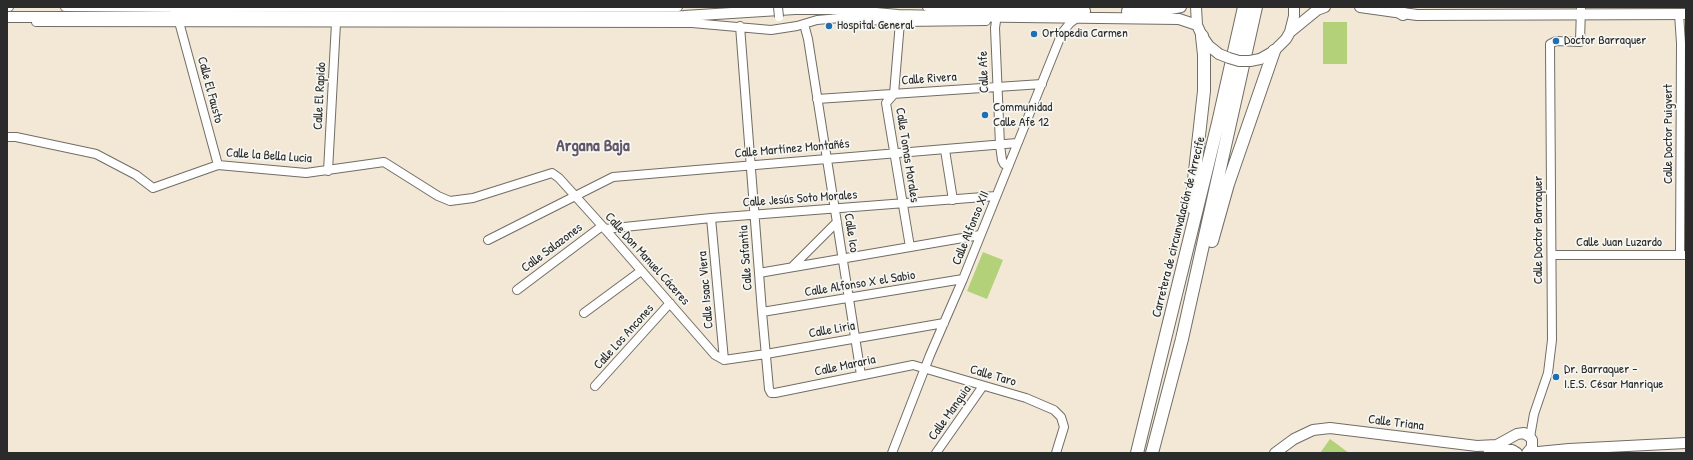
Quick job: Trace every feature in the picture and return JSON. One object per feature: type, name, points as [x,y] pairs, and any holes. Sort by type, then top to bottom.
[{"type":"highway","name":"Carretera de circunvalación de Arrecife","points":[[1137,453],[1174,307],[1244,7]]},
{"type":"highway","name":"Carretera de circunvalación de Arrecife","points":[[1152,453],[1182,339],[1256,7]]},
{"type":"highway","points":[[1390,7],[1403,14]]},
{"type":"highway","points":[[1174,307],[1194,188],[1203,98],[1204,55],[1200,30]]},
{"type":"highway","points":[[1182,339],[1195,306],[1228,184],[1274,51]]},
{"type":"main road","points":[[7,13],[684,13],[773,7]]},
{"type":"main road","points":[[852,7],[934,13],[1012,13],[1024,11],[1179,19],[1200,30]]},
{"type":"main road","points":[[1066,7],[1079,15]]},
{"type":"main road","points":[[7,17],[684,16],[795,9],[832,9],[898,15],[1046,18],[1113,11],[1165,10],[1181,7]]},
{"type":"main road","points":[[1196,7],[1200,30],[1209,46],[1219,54],[1239,61],[1260,59],[1274,51],[1283,43],[1290,32],[1317,8]]},
{"type":"main road","points":[[1290,32],[1294,16],[1294,7]]},
{"type":"main road","points":[[1360,7],[1403,14],[1581,10],[1683,14]]},
{"type":"main road","points":[[154,13],[199,9],[253,13]]},
{"type":"main road","name":"Calle Triana","points":[[1275,453],[1294,439],[1313,430],[1330,428],[1477,446]]},
{"type":"main road","points":[[1477,446],[1497,444],[1515,435],[1524,433],[1544,447],[1569,449]]},
{"type":"main road","points":[[1477,446],[1490,451],[1513,452],[1510,443],[1515,435]]},
{"type":"main road","points":[[1528,453],[1532,447],[1531,438]]},
{"type":"main road","points":[[1528,453],[1569,449],[1686,443]]},
{"type":"street","points":[[65,7],[199,9],[384,7],[678,7]]},
{"type":"street","points":[[778,7],[781,28]]},
{"type":"street","points":[[927,7],[1024,11]]},
{"type":"street","name":"Calle Doctor Barraquer","points":[[1531,438],[1534,414],[1548,373],[1552,340],[1550,44],[1556,41],[1580,42],[1581,10]]},
{"type":"street","name":"Calle Doctor Puigvert","points":[[1683,14],[1683,255]]},
{"type":"street","name":"Calle Alfonso XII","points":[[892,453],[925,368],[963,279],[1062,33],[1079,15]]},
{"type":"street","points":[[7,22],[692,23],[740,26],[771,30],[840,18],[900,22],[996,21],[1046,18]]},
{"type":"street","name":"Calle Afe","points":[[996,21],[995,28],[1000,145],[1002,160],[1004,164],[1008,165]]},
{"type":"street","name":"Calle El Fausto","points":[[179,22],[218,165]]},
{"type":"street","name":"Calle El Rapido","points":[[328,170],[336,22]]},
{"type":"street","name":"Calle Tomas Morales","points":[[900,22],[894,94],[886,102],[910,247]]},
{"type":"street","name":"Calle Ico","points":[[804,24],[808,39],[861,375]]},
{"type":"street","name":"Calle Safantia","points":[[740,26],[762,312],[770,393]]},
{"type":"street","name":"Calle Rivera","points":[[817,99],[1042,84]]},
{"type":"street","name":"Calle la Bella Lucia","points":[[7,137],[16,137],[96,154],[136,175],[153,188],[218,165],[306,173],[384,162],[438,196],[450,201],[473,198],[552,173]]},
{"type":"street","name":"Calle Martínez Montañés","points":[[488,240],[613,177],[1017,143]]},
{"type":"street","points":[[945,150],[953,200]]},
{"type":"street","name":"Calle Don Manuel Cáceres","points":[[552,173],[559,178],[574,197],[716,355],[724,360]]},
{"type":"street","name":"Calle Jesús Soto Morales","points":[[603,228],[711,218],[996,196]]},
{"type":"street","name":"Calle Isaac Viera","points":[[711,218],[724,360]]},
{"type":"street","points":[[792,267],[837,222]]},
{"type":"street","name":"Calle Salazones","points":[[517,290],[603,228]]},
{"type":"street","points":[[759,273],[980,235]]},
{"type":"street","name":"Calle Juan Luzardo","points":[[1552,255],[1683,255]]},
{"type":"street","points":[[584,313],[641,271]]},
{"type":"street","name":"Calle Alfonso X el Sabio","points":[[762,312],[963,279]]},
{"type":"street","name":"Calle Los Ancones","points":[[595,386],[670,303]]},
{"type":"street","name":"Calle Liria","points":[[724,360],[944,323]]},
{"type":"street","name":"Calle Mararia","points":[[770,393],[913,365],[925,368]]},
{"type":"street","name":"Calle Taro","points":[[925,368],[1026,398],[1054,410],[1061,417],[1064,427],[1056,453]]},
{"type":"street","name":"Calle Manguia","points":[[936,453],[983,386]]},
{"type":"street","name":"Calle Doctor Barraquer","points":[[1515,435],[1525,429],[1534,414]]},
{"type":"green space","points":[[1323,22],[1347,22],[1347,64],[1323,64]]},
{"type":"green space","points":[[983,252],[1003,260],[987,299],[967,291]]},
{"type":"green space","points":[[1330,439],[1349,453],[1320,453]]},
{"type":"place","name":"Hospital General","points":[[829,26]]},
{"type":"place","name":"Ortopedia Carmen","points":[[1034,34]]},
{"type":"place","name":"Doctor Barraquer","points":[[1556,41]]},
{"type":"place","name":"Communidad Calle Afe 12","points":[[985,115]]},
{"type":"place","name":"Dr. Barraquer - I.E.S. César Manrique","points":[[1556,377]]},
{"type":"district","name":"Argana Baja","points":[[593,146]]}]
